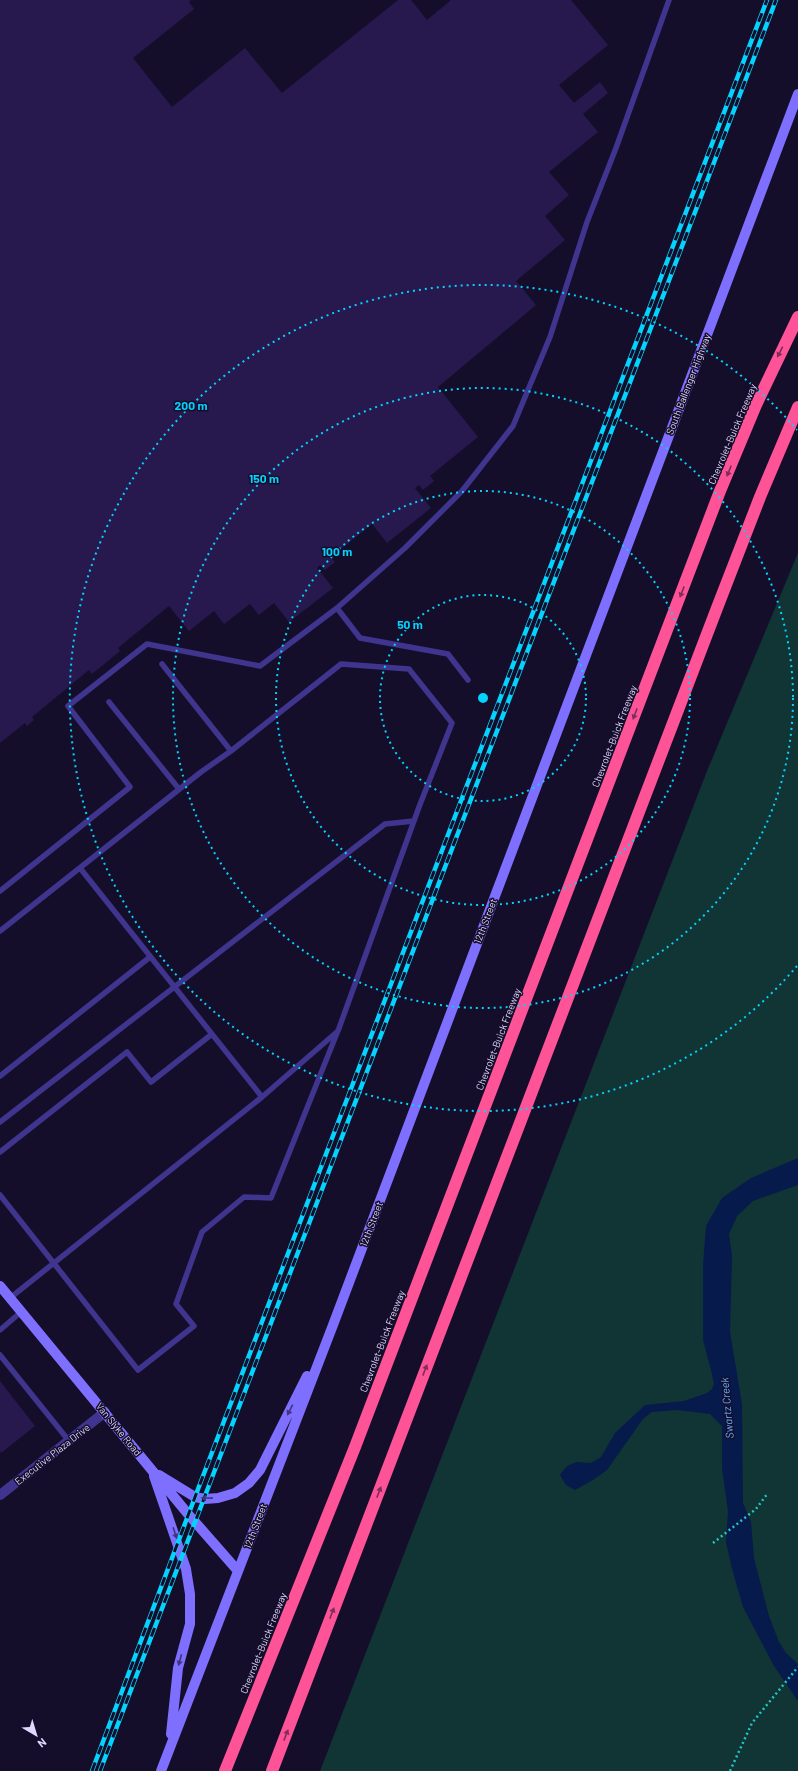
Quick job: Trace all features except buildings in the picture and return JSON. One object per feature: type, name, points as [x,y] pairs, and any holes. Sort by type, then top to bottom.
[{"type":"highway","name":"Chevrolet-Buick Freeway","points":[[225,1771],[358,1439],[720,491],[756,405],[798,317]]},
{"type":"highway","points":[[272,1771],[760,497],[798,407]]},
{"type":"street","name":"South Ballenger Highway","points":[[578,675],[798,94]]},
{"type":"street","name":"12th Street","points":[[161,1771],[333,1325],[578,675]]},
{"type":"street","name":"Van Slyke Road","points":[[0,1286],[152,1470],[238,1571]]},
{"type":"street","points":[[152,1470],[195,1497],[204,1499],[218,1498],[235,1493],[249,1484],[260,1470],[333,1325]]},
{"type":"street","name":"Executive Plaza Drive","points":[[2,1490],[69,1441],[105,1412]]},
{"type":"street","points":[[152,1470],[186,1569],[190,1594],[190,1624],[178,1668],[170,1747]]},
{"type":"lane","points":[[0,891],[130,787],[68,706],[147,644],[260,666],[336,608],[405,548],[462,491],[513,426],[550,337],[587,222],[616,148],[669,0]]},
{"type":"lane","points":[[336,608],[360,638],[448,654],[468,680]]},
{"type":"lane","points":[[162,664],[231,751]]},
{"type":"lane","points":[[0,931],[179,789],[231,751],[341,664],[409,669],[452,723],[414,821],[338,1031],[271,1198],[244,1197],[202,1232],[176,1304],[194,1326],[138,1370],[0,1195]]},
{"type":"lane","points":[[109,702],[179,789]]},
{"type":"lane","points":[[0,1122],[385,824],[414,821]]},
{"type":"lane","points":[[80,868],[262,1097]]},
{"type":"lane","points":[[0,1076],[150,956]]},
{"type":"lane","points":[[10,1298],[262,1097],[338,1031]]},
{"type":"lane","points":[[0,1152],[127,1052],[151,1082],[212,1034]]},
{"type":"lane","points":[[0,1330],[22,1312]]},
{"type":"lane","points":[[0,1355],[69,1441]]},
{"type":"path","points":[[713,1543],[756,1509],[768,1493]]},
{"type":"path","points":[[730,1771],[752,1723],[798,1667]]},
{"type":"green space","points":[[798,553],[798,1771],[320,1771],[707,771]]},
{"type":"water","name":"Swartz Creek","points":[[798,1158],[798,1185],[753,1201],[737,1216],[729,1234],[732,1255],[730,1332],[742,1404],[743,1503],[751,1522],[754,1558],[769,1616],[779,1642],[786,1653],[798,1664],[798,1701],[774,1666],[743,1607],[726,1542],[728,1512],[722,1468],[722,1426],[710,1414],[677,1410],[652,1412],[643,1419],[607,1470],[593,1480],[575,1490],[566,1485],[560,1475],[566,1467],[571,1464],[577,1462],[591,1463],[601,1457],[615,1433],[645,1405],[684,1401],[707,1393],[712,1389],[714,1384],[703,1340],[703,1265],[706,1226],[722,1198],[751,1178]]},
{"type":"railway","points":[[92,1771],[195,1497],[767,0]]},
{"type":"railway","points":[[100,1771],[776,0]]}]
